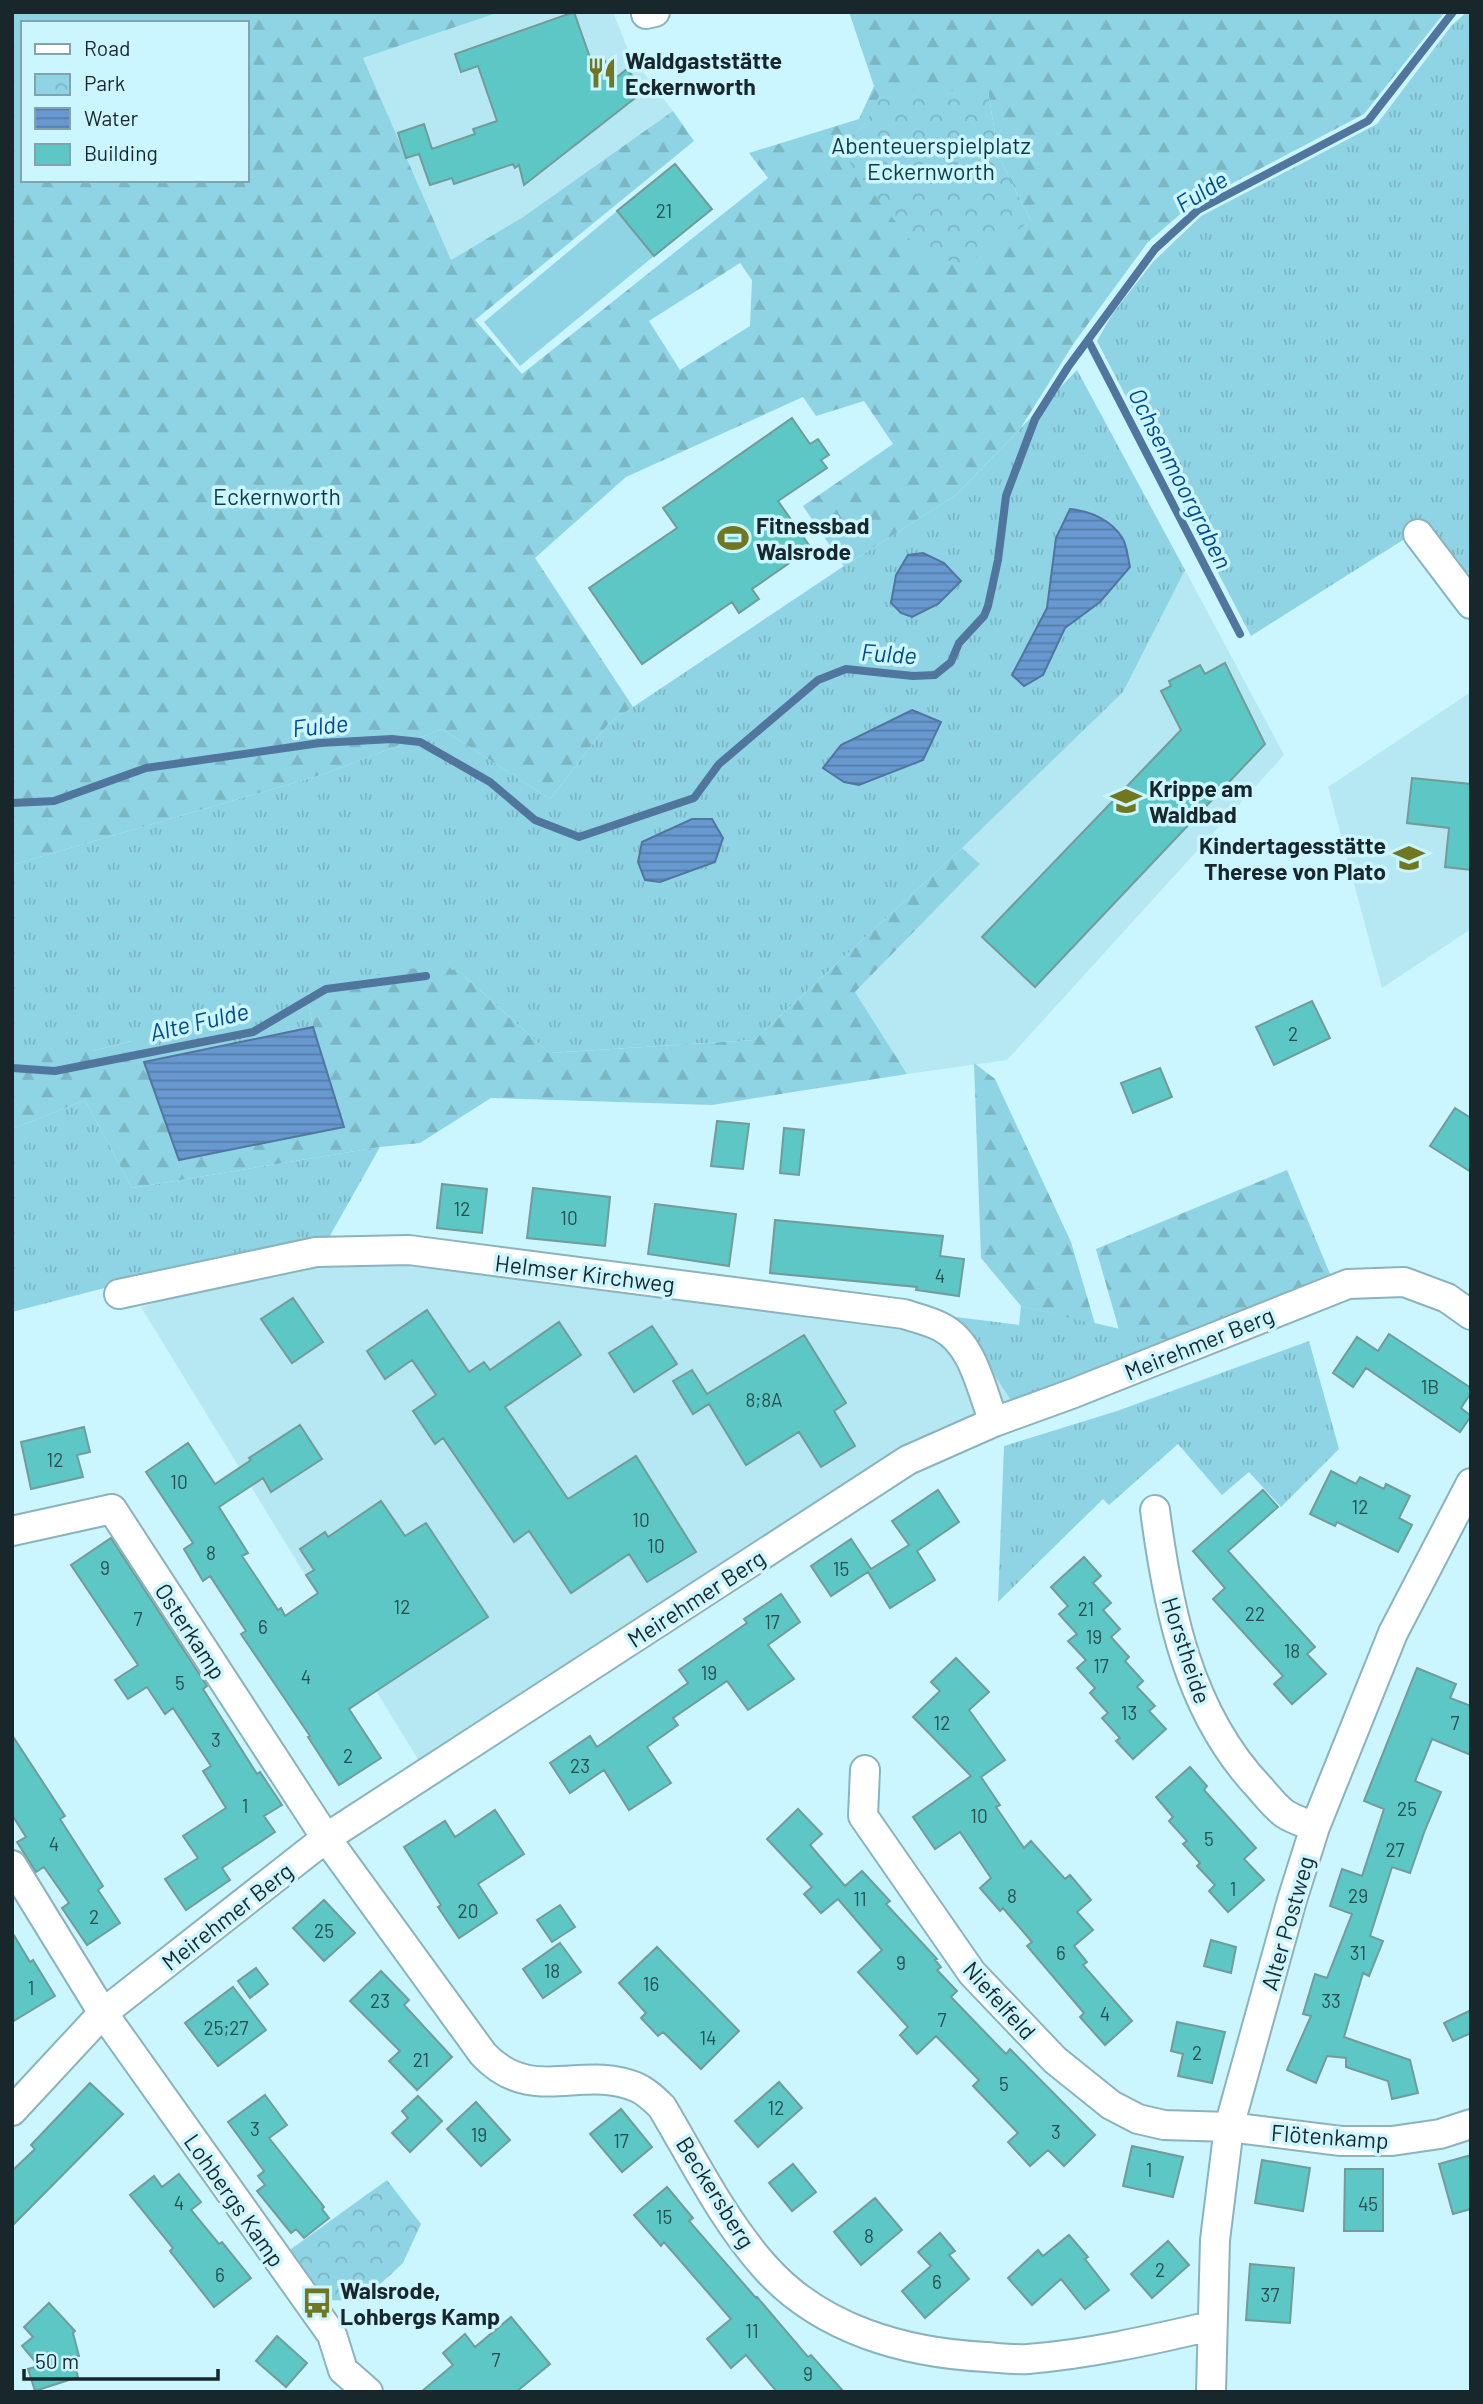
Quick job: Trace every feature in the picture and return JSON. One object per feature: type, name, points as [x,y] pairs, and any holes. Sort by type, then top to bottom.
[{"type":"street","points":[[1418,534],[1471,604]]},
{"type":"street","name":"Helmser Kirchweg","points":[[119,1293],[316,1252],[409,1250],[904,1314],[940,1326],[966,1349],[994,1422]]},
{"type":"street","name":"Meirehmer Berg","points":[[12,2111],[103,2013],[326,1838],[908,1460],[994,1422],[1348,1284],[1404,1282],[1447,1298],[1471,1315]]},
{"type":"street","name":"Alter Postweg","points":[[1211,2392],[1215,2241],[1229,2127],[1292,1900],[1315,1826],[1393,1633],[1471,1483]]},
{"type":"street","name":"Osterkamp","points":[[12,1531],[112,1509],[326,1838]]},
{"type":"street","name":"Horstheide","points":[[1155,1510],[1163,1572],[1184,1657],[1208,1716],[1246,1773],[1285,1814],[1315,1826]]},
{"type":"street","name":"Niefelfeld","points":[[865,1770],[863,1816],[972,1973],[1055,2060],[1111,2105],[1138,2119],[1164,2125],[1229,2127]]},
{"type":"street","name":"Beckersberg","points":[[326,1838],[489,2060],[521,2079],[534,2082],[606,2080],[636,2087],[654,2099],[662,2107],[743,2241],[788,2290],[832,2318],[906,2348],[945,2355],[1027,2359],[1133,2344],[1211,2326]]},
{"type":"street","name":"Lohbergs Kamp","points":[[12,1865],[103,2013],[332,2335],[335,2381]]},
{"type":"street","name":"Flötenkamp","points":[[1229,2127],[1341,2141],[1392,2141],[1440,2134],[1471,2124]]},
{"type":"street","points":[[335,2381],[368,2392]]},
{"type":"shaded area","points":[[500,12],[613,12],[630,55],[673,111],[523,217],[451,260],[363,58]]},
{"type":"shaded area","name":"Krippe am Waldbad","points":[[1185,570],[1284,755],[1007,1060],[907,1074],[855,992],[980,864],[962,848],[1122,692]]},
{"type":"shaded area","name":"Kindertagesstätte Therese von Plato","points":[[1471,692],[1471,929],[1382,988],[1328,787]]},
{"type":"shaded area","points":[[319,1257],[416,1259],[956,1317],[1012,1402],[419,1761],[141,1307]]},
{"type":"green space","name":"Eckernworth","points":[[12,12],[500,12],[363,58],[451,260],[523,217],[673,111],[694,141],[475,320],[522,374],[768,178],[749,153],[859,119],[874,86],[849,12],[1445,12],[1364,114],[1191,205],[1148,242],[1074,343],[1020,429],[956,495],[844,566],[803,506],[893,444],[864,401],[816,416],[803,397],[626,477],[535,558],[633,707],[609,723],[550,799],[442,729],[324,774],[12,865]],"holes":[[[988,91],[999,157],[1031,221],[839,150],[866,123]],[[740,263],[752,280],[750,326],[680,370],[649,321]]]},
{"type":"green space","points":[[1467,12],[1471,12],[1471,571],[1460,578],[1422,528],[1251,636],[1097,341],[1113,313],[1153,262],[1201,216],[1377,124],[1452,25]]},
{"type":"green space","name":"Abenteuerspielplatz Eckernworth","points":[[882,90],[988,91],[999,157],[1031,221],[967,263],[924,258],[839,149],[866,123]]},
{"type":"green space","points":[[617,211],[654,256],[520,366],[484,322]]},
{"type":"green space","points":[[1077,370],[1185,570],[1123,692],[962,848],[754,1040],[549,1053],[458,970],[307,994],[313,1027],[144,1062],[131,1041],[93,1051],[12,1051],[12,865],[324,774],[442,729],[550,799],[609,723],[844,566],[956,495]]},
{"type":"green space","points":[[962,848],[980,864],[855,992],[907,1074],[712,1105],[491,1098],[420,1143],[380,1147],[132,1188],[85,1100],[12,1129],[12,1051],[93,1051],[132,1041],[144,1062],[344,1127],[313,1027],[307,994],[401,968],[458,970],[549,1053],[754,1040]]},
{"type":"green space","points":[[974,1063],[995,1079],[1071,1242],[1095,1324],[1021,1306],[981,1258]]},
{"type":"green space","points":[[85,1100],[132,1188],[380,1147],[327,1241],[143,1278],[12,1312],[12,1129]]},
{"type":"green space","points":[[1287,1170],[1330,1274],[1168,1340],[1119,1330],[1096,1249]]},
{"type":"green space","points":[[1021,1306],[1168,1340],[1012,1402],[956,1317],[1019,1325]]},
{"type":"green space","points":[[1309,1341],[1339,1449],[1281,1507],[1249,1472],[1222,1495],[1178,1444],[1109,1505],[1103,1499],[998,1602],[1004,1446],[1117,1411]]},
{"type":"green space","points":[[387,2180],[421,2224],[403,2263],[362,2301],[324,2300],[287,2252]]},
{"type":"water","points":[[1070,509],[1093,514],[1113,527],[1124,542],[1130,567],[1100,602],[1065,628],[1043,675],[1024,686],[1012,675],[1047,608],[1056,538]]},
{"type":"water","points":[[923,553],[944,563],[961,581],[938,604],[912,617],[901,613],[891,603],[896,575],[908,555]]},
{"type":"water","points":[[912,710],[941,722],[923,760],[859,785],[844,782],[823,768],[841,745]]},
{"type":"water","points":[[692,819],[712,819],[723,838],[715,862],[660,882],[645,880],[638,862],[642,842]]},
{"type":"water","points":[[313,1027],[344,1127],[179,1160],[144,1062]]},
{"type":"building","points":[[574,12],[593,66],[605,61],[612,81],[627,69],[644,91],[524,185],[519,165],[515,168],[513,164],[454,184],[452,178],[430,185],[419,154],[406,158],[398,133],[424,124],[432,149],[475,134],[473,129],[497,121],[478,66],[461,72],[455,54]]},
{"type":"building","points":[[675,164],[712,209],[654,256],[617,211]]},
{"type":"building","name":"Fitnessbad Walsrode","points":[[792,418],[810,444],[818,439],[829,455],[821,460],[827,468],[778,501],[811,548],[752,589],[759,599],[739,613],[732,602],[642,664],[589,588],[677,528],[663,508]]},
{"type":"building","points":[[1225,663],[1265,744],[1035,987],[982,937],[1181,730],[1161,691],[1171,686],[1169,681],[1200,665],[1205,674]]},
{"type":"building","points":[[1412,778],[1471,784],[1471,870],[1445,867],[1449,828],[1407,823]]},
{"type":"building","points":[[1312,1001],[1330,1038],[1274,1065],[1256,1027]]},
{"type":"building","points":[[1160,1068],[1172,1097],[1133,1113],[1121,1083]]},
{"type":"building","points":[[1455,1108],[1471,1118],[1471,1172],[1430,1146]]},
{"type":"building","points":[[717,1121],[749,1124],[743,1169],[711,1166]]},
{"type":"building","points":[[784,1128],[804,1130],[799,1175],[780,1173]]},
{"type":"building","points":[[442,1184],[487,1189],[482,1233],[437,1228]]},
{"type":"building","points":[[533,1188],[610,1197],[605,1246],[527,1238]]},
{"type":"building","points":[[655,1204],[736,1214],[729,1266],[648,1254]]},
{"type":"building","points":[[775,1220],[943,1236],[940,1256],[964,1259],[959,1296],[916,1290],[917,1287],[770,1273]]},
{"type":"building","points":[[293,1298],[323,1342],[292,1363],[261,1319]]},
{"type":"building","points":[[427,1310],[469,1372],[484,1362],[490,1370],[559,1322],[581,1355],[505,1407],[568,1499],[636,1456],[696,1552],[647,1582],[629,1554],[571,1593],[529,1531],[514,1542],[443,1438],[435,1444],[413,1411],[436,1395],[412,1360],[385,1379],[367,1351]]},
{"type":"building","points":[[652,1326],[677,1364],[634,1392],[609,1353]]},
{"type":"building","points":[[1389,1334],[1471,1388],[1471,1393],[1461,1408],[1471,1416],[1460,1432],[1366,1368],[1353,1387],[1333,1373],[1357,1337],[1378,1351]]},
{"type":"building","points":[[804,1335],[846,1403],[834,1411],[855,1446],[821,1467],[799,1432],[746,1465],[709,1404],[693,1414],[673,1381],[692,1370],[707,1394]]},
{"type":"building","points":[[300,1425],[322,1459],[271,1492],[263,1478],[219,1507],[248,1553],[242,1556],[278,1610],[281,1608],[285,1616],[318,1593],[306,1575],[314,1570],[300,1549],[325,1532],[328,1537],[381,1501],[405,1536],[426,1523],[488,1617],[349,1709],[381,1758],[339,1785],[308,1737],[310,1736],[241,1634],[246,1631],[210,1576],[203,1581],[184,1549],[193,1543],[146,1472],[188,1443],[215,1484]]},
{"type":"building","points":[[84,1427],[90,1452],[77,1455],[83,1477],[31,1489],[21,1442]]},
{"type":"building","points":[[1331,1471],[1356,1484],[1360,1477],[1384,1489],[1386,1484],[1410,1496],[1399,1518],[1412,1525],[1398,1552],[1337,1522],[1335,1526],[1310,1514]]},
{"type":"building","points":[[938,1490],[959,1522],[917,1551],[935,1580],[890,1608],[868,1572],[831,1596],[811,1566],[851,1539],[871,1569],[909,1545],[892,1521]]},
{"type":"building","points":[[1263,1490],[1278,1507],[1228,1551],[1315,1647],[1307,1654],[1326,1674],[1292,1704],[1274,1684],[1283,1676],[1213,1599],[1225,1588],[1193,1551]]},
{"type":"building","points":[[111,1538],[207,1686],[203,1689],[257,1774],[260,1772],[282,1805],[264,1816],[275,1832],[222,1868],[230,1880],[186,1910],[165,1879],[198,1858],[183,1836],[226,1808],[203,1771],[211,1766],[173,1708],[165,1714],[147,1687],[128,1699],[115,1680],[138,1665],[71,1565]]},
{"type":"building","points":[[1084,1557],[1101,1576],[1093,1583],[1111,1603],[1103,1610],[1120,1629],[1111,1637],[1129,1657],[1125,1661],[1143,1681],[1137,1687],[1155,1706],[1149,1711],[1166,1729],[1133,1759],[1116,1741],[1120,1738],[1102,1718],[1108,1713],[1090,1693],[1095,1688],[1077,1668],[1086,1660],[1068,1641],[1077,1634],[1059,1614],[1068,1606],[1051,1587]]},
{"type":"building","points":[[781,1594],[800,1622],[768,1645],[794,1679],[748,1710],[727,1681],[673,1718],[678,1725],[647,1747],[671,1783],[629,1810],[604,1770],[570,1793],[550,1763],[590,1736],[597,1747],[688,1683],[679,1670],[747,1623],[744,1619]]},
{"type":"building","points":[[956,1658],[989,1692],[969,1710],[1005,1760],[981,1777],[1000,1805],[996,1807],[1024,1848],[1031,1841],[1065,1879],[1070,1875],[1091,1900],[1077,1912],[1093,1930],[1074,1946],[1087,1962],[1083,1965],[1132,2021],[1105,2045],[1080,2017],[1084,2013],[1027,1946],[1032,1942],[1003,1908],[1000,1911],[980,1888],[991,1878],[960,1832],[935,1849],[913,1817],[971,1776],[913,1717],[940,1691],[931,1682]]},
{"type":"building","points":[[1417,1668],[1456,1684],[1450,1698],[1471,1706],[1471,1755],[1432,1739],[1415,1781],[1441,1792],[1410,1873],[1392,1867],[1370,1936],[1383,1941],[1369,1976],[1363,1973],[1344,2037],[1410,2060],[1418,2093],[1392,2099],[1388,2081],[1346,2067],[1346,2058],[1327,2056],[1316,2083],[1287,2070],[1311,2016],[1303,2014],[1315,1974],[1327,1978],[1352,1914],[1330,1906],[1342,1869],[1362,1876],[1384,1809],[1364,1801]]},
{"type":"building","points":[[12,1735],[65,1816],[60,1819],[103,1886],[98,1890],[120,1923],[87,1945],[62,1908],[69,1903],[44,1867],[36,1872],[17,1842],[26,1837],[12,1815]]},
{"type":"building","points":[[1190,1767],[1207,1786],[1204,1790],[1256,1848],[1244,1859],[1264,1880],[1228,1912],[1209,1891],[1215,1885],[1197,1866],[1200,1863],[1183,1844],[1187,1841],[1169,1821],[1173,1817],[1156,1797]]},
{"type":"building","points":[[798,1809],[822,1834],[810,1845],[845,1886],[862,1871],[890,1901],[886,1904],[937,1959],[935,1960],[941,1967],[937,1970],[957,1991],[951,1997],[1006,2054],[1010,2049],[1095,2135],[1064,2166],[1048,2150],[1030,2166],[1008,2142],[1018,2133],[973,2086],[979,2080],[936,2036],[917,2054],[900,2035],[908,2027],[858,1972],[882,1950],[838,1899],[821,1913],[804,1894],[812,1887],[767,1839]]},
{"type":"building","points":[[495,1810],[524,1854],[478,1884],[497,1913],[459,1938],[404,1847],[445,1821],[455,1837]]},
{"type":"building","points":[[324,1900],[355,1933],[324,1961],[293,1928]]},
{"type":"building","points":[[560,1905],[575,1927],[552,1942],[537,1920]]},
{"type":"building","points":[[12,1932],[55,1996],[12,2022]]},
{"type":"building","points":[[1211,1940],[1236,1947],[1231,1973],[1204,1966]]},
{"type":"building","points":[[560,1943],[581,1972],[543,1998],[523,1969]]},
{"type":"building","points":[[657,1947],[739,2031],[701,2069],[663,2032],[658,2036],[641,2018],[646,2013],[619,1983]]},
{"type":"building","points":[[256,1968],[268,1984],[250,1998],[238,1981]]},
{"type":"building","points":[[381,1971],[409,2000],[404,2005],[452,2057],[417,2090],[389,2061],[400,2051],[350,2001]]},
{"type":"building","points":[[233,1987],[266,2030],[218,2066],[185,2023]]},
{"type":"building","points":[[1471,2010],[1471,2033],[1453,2041],[1444,2023]]},
{"type":"building","points":[[1177,2022],[1225,2032],[1212,2083],[1178,2076],[1183,2054],[1171,2051]]},
{"type":"building","points":[[779,2082],[802,2108],[758,2147],[735,2121]]},
{"type":"building","points":[[90,2083],[123,2114],[12,2226],[12,2171],[35,2149],[31,2145]]},
{"type":"building","points":[[265,2095],[287,2125],[269,2138],[324,2207],[322,2209],[329,2218],[304,2238],[296,2229],[291,2233],[257,2191],[265,2185],[258,2176],[264,2171],[228,2122]]},
{"type":"building","points":[[418,2096],[442,2121],[410,2152],[392,2133],[408,2118],[402,2111]]},
{"type":"building","points":[[476,2102],[510,2140],[481,2166],[447,2129]]},
{"type":"building","points":[[621,2109],[652,2147],[622,2172],[590,2134]]},
{"type":"building","points":[[1132,2146],[1183,2157],[1173,2197],[1123,2186]]},
{"type":"building","points":[[1471,2155],[1471,2209],[1453,2214],[1439,2164]]},
{"type":"building","points":[[1262,2160],[1310,2168],[1303,2211],[1255,2203]]},
{"type":"building","points":[[793,2164],[816,2192],[792,2211],[769,2183]]},
{"type":"building","points":[[1345,2169],[1383,2169],[1383,2231],[1344,2231]]},
{"type":"building","points":[[179,2174],[201,2202],[191,2210],[251,2278],[214,2307],[170,2251],[173,2248],[130,2195],[154,2176],[162,2187]]},
{"type":"building","points":[[667,2187],[693,2218],[689,2221],[808,2357],[811,2355],[844,2392],[777,2392],[746,2355],[731,2368],[707,2339],[731,2319],[664,2242],[661,2246],[634,2215]]},
{"type":"building","points":[[875,2198],[902,2230],[861,2265],[834,2232]]},
{"type":"building","points":[[940,2233],[955,2251],[949,2255],[969,2279],[925,2318],[902,2291],[931,2266],[918,2252]]},
{"type":"building","points":[[1069,2235],[1088,2257],[1085,2259],[1109,2290],[1085,2309],[1061,2279],[1032,2305],[1008,2278],[1038,2250],[1043,2256]]},
{"type":"building","points":[[1168,2241],[1189,2265],[1152,2298],[1131,2274]]},
{"type":"building","points":[[1250,2264],[1294,2268],[1290,2323],[1246,2320]]},
{"type":"building","points":[[49,2303],[75,2331],[73,2333],[79,2356],[73,2358],[78,2377],[35,2391],[28,2369],[39,2366],[22,2346],[33,2337],[24,2327]]},
{"type":"building","points":[[511,2317],[550,2364],[516,2392],[421,2392],[453,2365],[443,2353],[465,2334],[475,2347]]},
{"type":"building","points":[[277,2336],[307,2363],[286,2387],[256,2361]]},
{"type":"waterway","name":"Fulde","points":[[12,803],[54,801],[146,768],[320,743],[392,739],[420,742],[490,782],[535,820],[579,837],[694,798],[719,764],[818,680],[846,669],[913,676],[935,675],[951,662],[959,643],[984,616],[988,606],[998,560],[1006,496],[1035,419],[1068,367],[1155,249],[1198,210],[1368,121],[1453,12]]},
{"type":"waterway","name":"Ochsenmoorgraben","points":[[1088,340],[1240,634]]},
{"type":"waterway","name":"Alte Fulde","points":[[12,1068],[55,1071],[253,1032],[326,989],[426,976]]},
{"type":"place","name":"Waldgaststätte Eckernworth","points":[[602,73]]},
{"type":"place","name":"Fitnessbad Walsrode","points":[[733,538]]},
{"type":"place","name":"Krippe am Waldbad","points":[[1126,801]]},
{"type":"place","name":"Kindertagesstätte Therese von Plato","points":[[1409,858]]},
{"type":"place","name":"Walsrode, Lohbergs Kamp","points":[[317,2303]]}]
